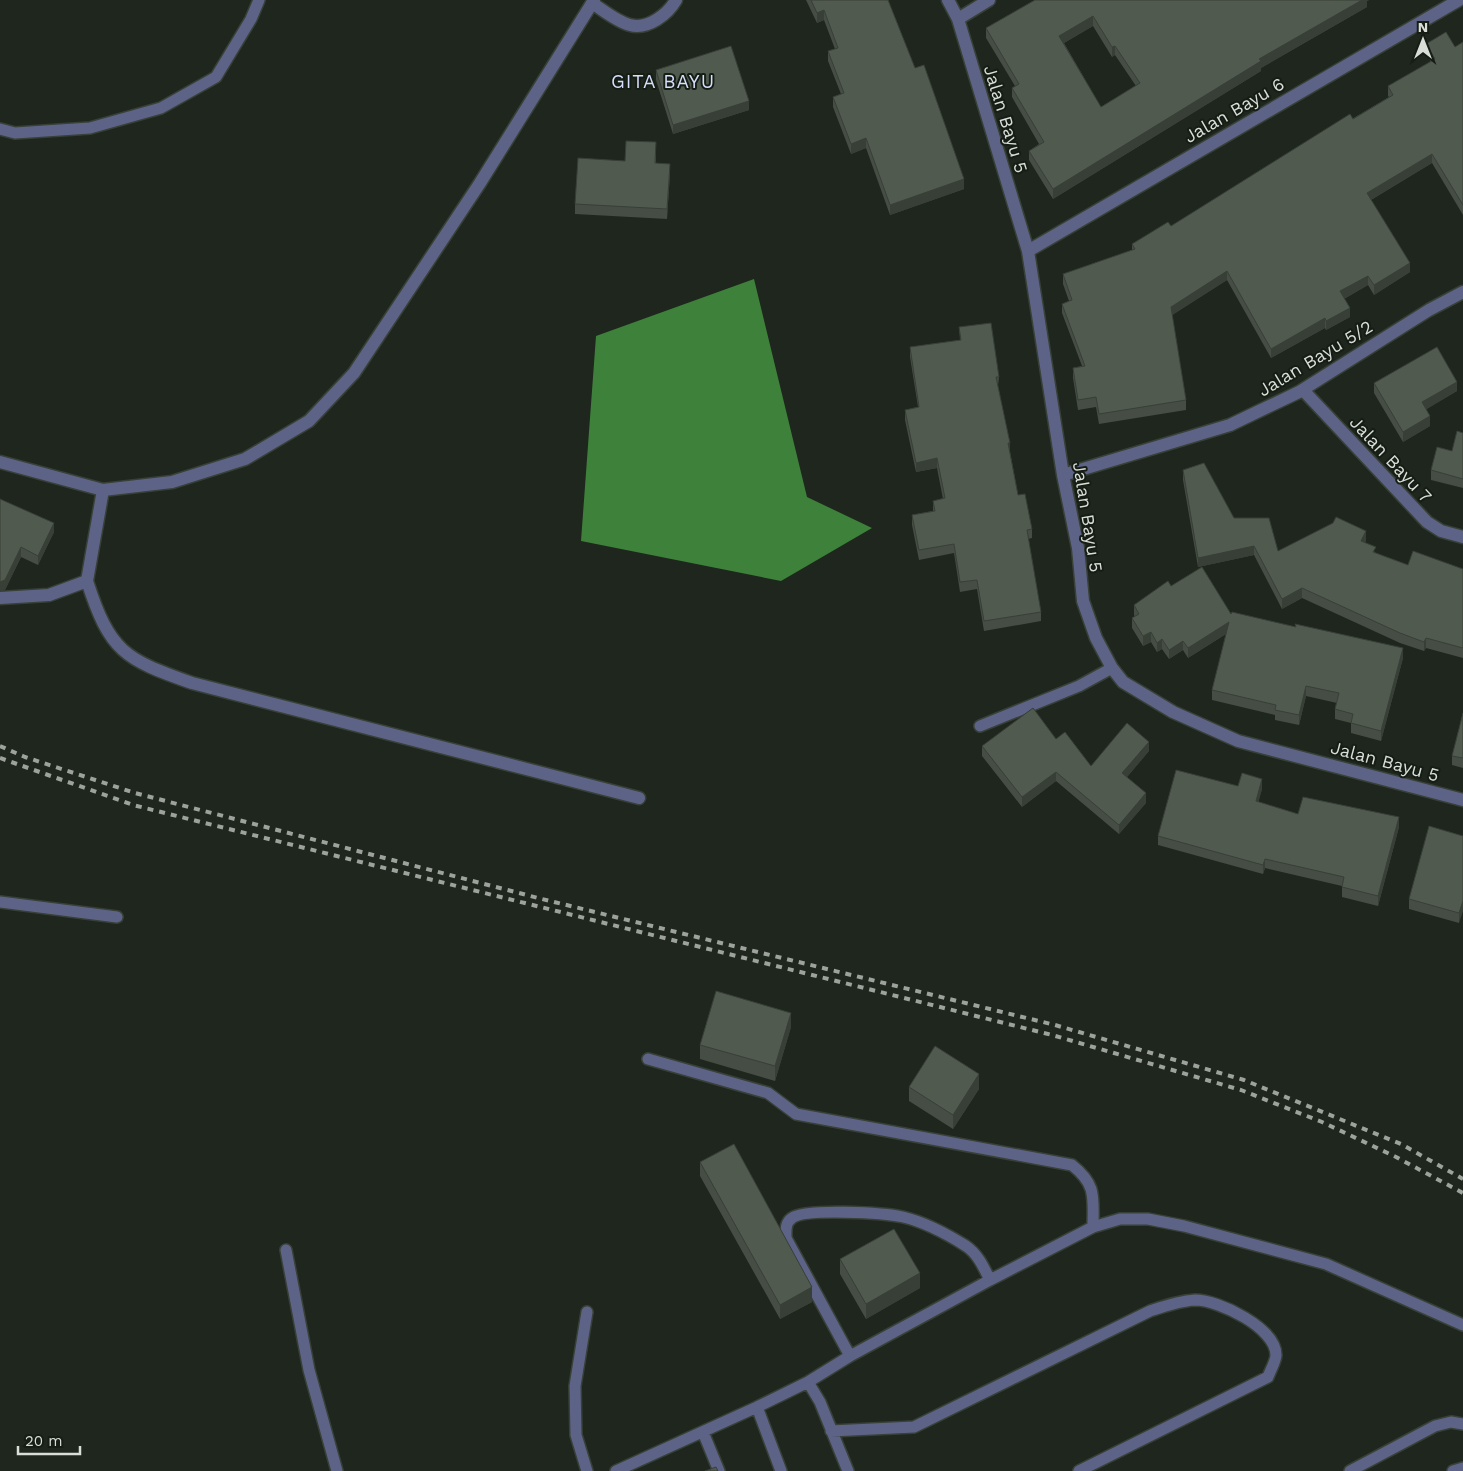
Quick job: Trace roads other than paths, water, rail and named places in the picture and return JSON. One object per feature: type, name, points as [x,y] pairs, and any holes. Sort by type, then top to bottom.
[{"type":"street","points":[[0,462],[103,490],[172,482],[245,459],[309,421],[354,373],[480,183],[593,2],[630,26],[648,24],[669,11],[676,0]]},
{"type":"street","name":"Jalan Bayu 5","points":[[948,0],[958,19],[1028,251],[1063,475],[1078,548],[1083,601],[1096,638],[1112,668],[1122,682],[1173,712],[1238,741],[1463,800]]},
{"type":"street","points":[[958,19],[989,0]]},
{"type":"street","name":"Jalan Bayu 6","points":[[1028,251],[1458,0]]},
{"type":"street","name":"Jalan Bayu 5/2","points":[[1063,475],[1230,425],[1303,390],[1429,310],[1463,292]]},
{"type":"street","name":"Jalan Bayu 7","points":[[1303,390],[1427,522],[1441,531],[1463,537]]},
{"type":"street","points":[[103,490],[87,581],[98,616],[117,647],[146,667],[192,683],[639,798]]},
{"type":"street","points":[[0,598],[49,595],[87,581]]},
{"type":"lane","points":[[0,129],[15,133],[90,128],[161,108],[216,76],[251,19],[259,0]]},
{"type":"lane","points":[[980,726],[1080,686],[1112,668]]},
{"type":"lane","points":[[0,902],[116,917]]},
{"type":"lane","points":[[648,1059],[768,1093],[796,1114],[1072,1165],[1088,1177],[1093,1197],[1093,1227]]},
{"type":"lane","points":[[850,1356],[786,1238],[786,1227],[790,1219],[802,1213],[901,1216],[967,1247],[979,1259],[990,1280]]},
{"type":"lane","points":[[616,1471],[808,1382],[850,1356],[990,1280],[1093,1227],[1120,1219],[1148,1219],[1184,1226],[1326,1264],[1463,1325]]},
{"type":"lane","points":[[286,1250],[308,1370],[337,1471]]},
{"type":"lane","points":[[832,1432],[914,1427],[1150,1311],[1177,1302],[1197,1300],[1229,1308],[1270,1336],[1276,1355],[1268,1377],[1079,1471]]},
{"type":"lane","points":[[587,1312],[575,1386],[576,1435],[587,1471]]},
{"type":"lane","points":[[808,1382],[848,1471]]},
{"type":"lane","points":[[757,1407],[781,1471]]},
{"type":"lane","points":[[1350,1471],[1435,1426],[1451,1422],[1463,1424]]},
{"type":"lane","points":[[702,1432],[720,1471]]},
{"type":"lane","points":[[1453,1471],[1463,1468]]},
{"type":"railway","points":[[0,746],[25,757],[135,793],[542,899],[1055,1025],[1244,1080],[1401,1144],[1463,1179]]},
{"type":"railway","points":[[0,758],[133,805],[1052,1035],[1241,1090],[1322,1122],[1396,1157],[1463,1193]]},
{"type":"district","name":"GITA BAYU","points":[[663,81]]}]
